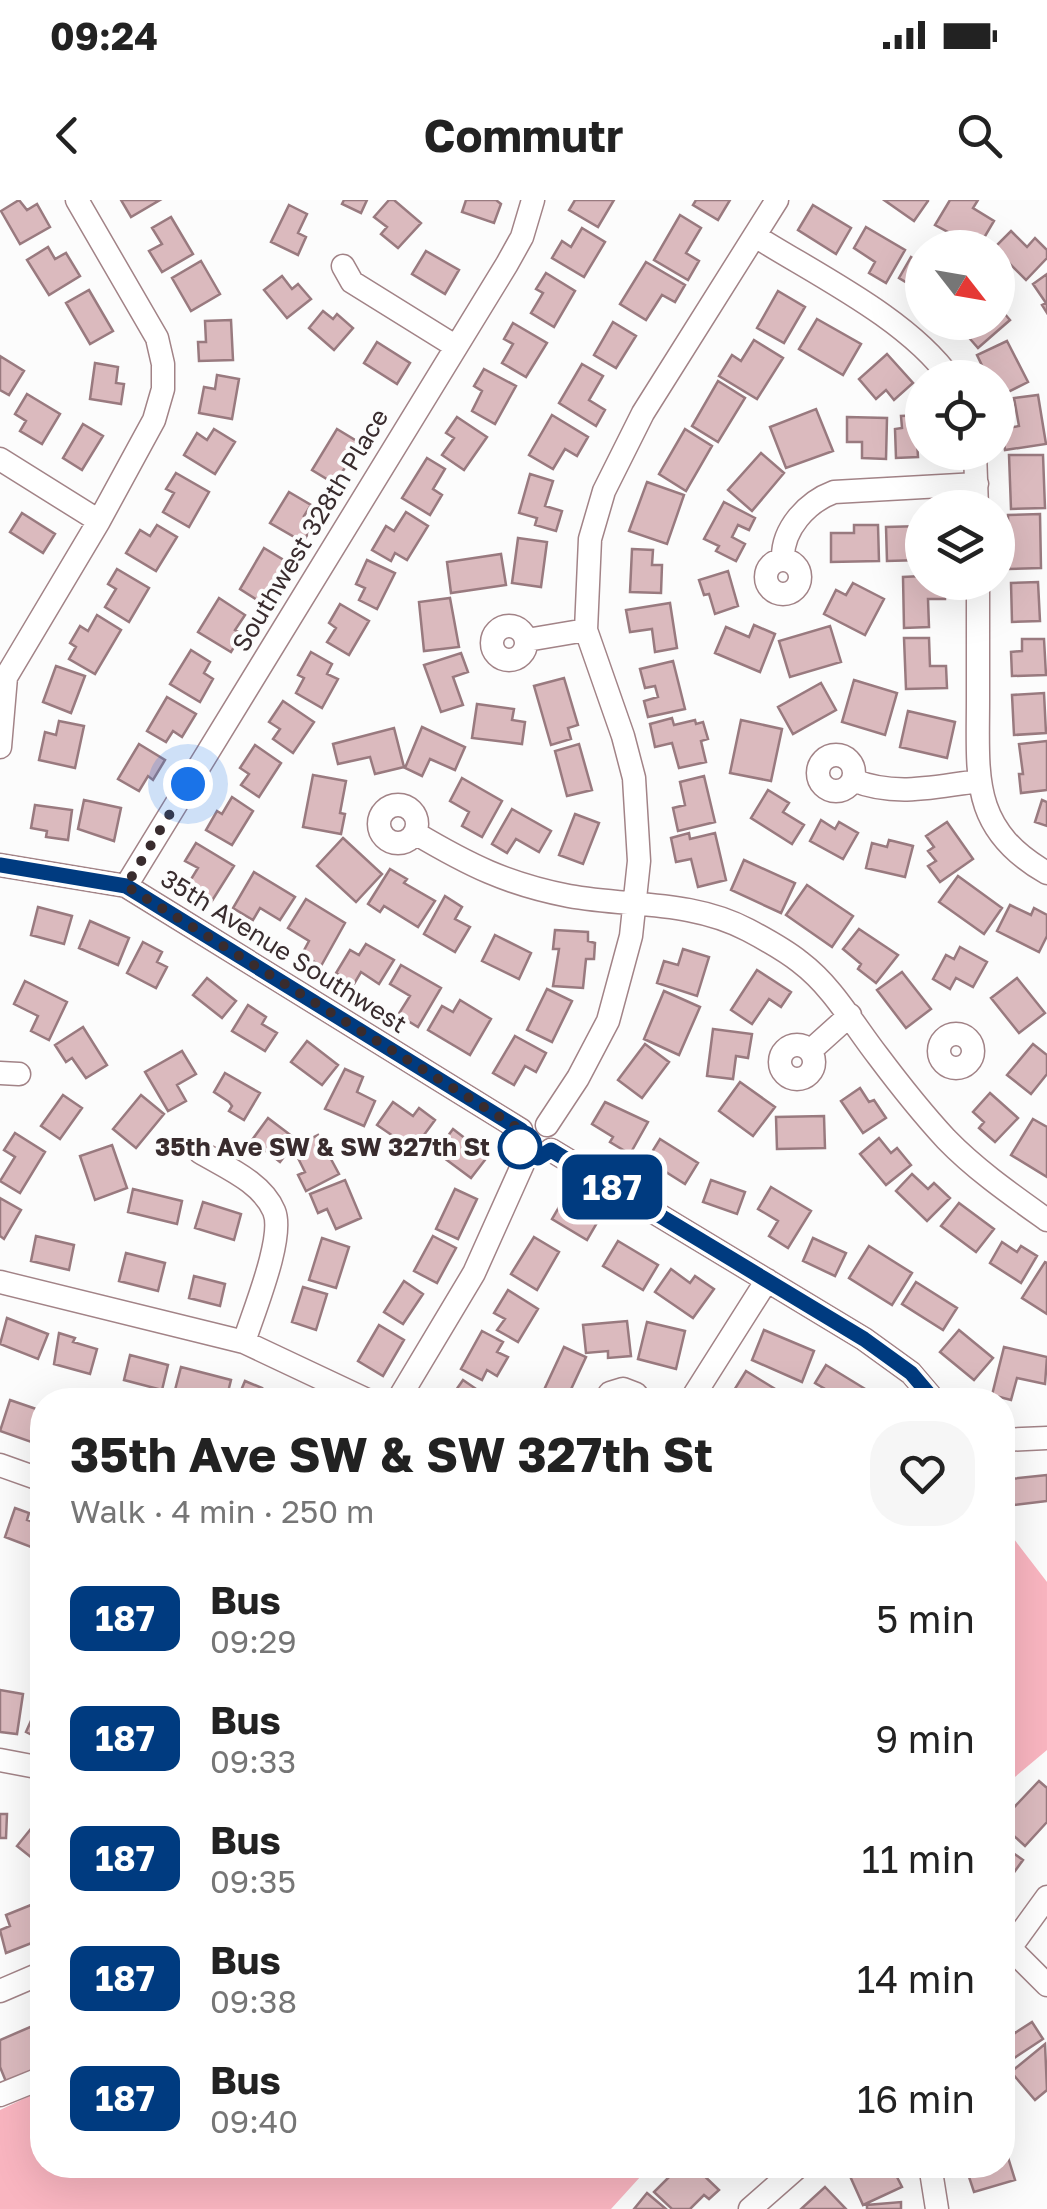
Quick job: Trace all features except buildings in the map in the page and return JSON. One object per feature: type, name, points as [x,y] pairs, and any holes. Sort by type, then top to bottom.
[{"type":"street","points":[[0,748],[3,675],[99,521],[154,420],[163,389],[158,338],[77,200]]},
{"type":"street","name":"Southwest 328th Place","points":[[126,886],[522,237],[533,200]]},
{"type":"street","points":[[546,1126],[578,1078],[608,1021],[631,936],[638,861],[634,778],[586,630],[590,539],[604,491],[644,413],[777,200]]},
{"type":"street","points":[[755,236],[903,330],[936,360]]},
{"type":"street","points":[[343,266],[352,282],[455,346]]},
{"type":"street","points":[[0,458],[99,521]]},
{"type":"street","points":[[783,559],[782,548],[788,534],[820,497],[847,490],[905,493]]},
{"type":"street","points":[[978,600],[978,781],[991,818],[1006,842],[1047,873]]},
{"type":"street","points":[[527,640],[586,630]]},
{"type":"street","points":[[853,780],[908,791],[978,781]]},
{"type":"street","points":[[415,834],[512,883],[574,896],[634,901],[714,915],[748,930],[800,962],[850,1015],[923,1075],[946,1139],[990,1179],[1047,1220]]},
{"type":"street","name":"35th Avenue Southwest","points":[[0,864],[126,886],[521,1130]]},
{"type":"street","points":[[810,1051],[850,1015]]},
{"type":"street","points":[[536,1122],[546,1126],[554,1139],[551,1150],[538,1158],[527,1155],[518,1141],[521,1130],[536,1122]]},
{"type":"street","points":[[551,1150],[899,1364],[924,1388]]},
{"type":"street","points":[[200,1152],[253,1186],[276,1218],[275,1239],[244,1342]]},
{"type":"street","points":[[405,1388],[474,1273],[527,1155]]},
{"type":"street","points":[[698,1388],[766,1280]]},
{"type":"street","points":[[0,1282],[244,1342],[342,1388]]},
{"type":"street","points":[[1015,1439],[1047,1438]]},
{"type":"street","points":[[0,1465],[30,1476]]},
{"type":"street","points":[[0,1760],[30,1766]]},
{"type":"street","points":[[1015,1941],[1047,1897]]},
{"type":"street","points":[[1015,1960],[1047,1985]]},
{"type":"street","points":[[0,1991],[30,1978]]},
{"type":"street","points":[[0,2095],[30,2083]]},
{"type":"street","points":[[750,2209],[785,2178]]},
{"type":"street","points":[[932,2178],[937,2209]]},
{"type":"shaded area","points":[[1015,1540],[1047,1582],[1047,1750],[1015,1777]]},
{"type":"shaded area","points":[[30,2096],[30,2178],[639,2178],[611,2209],[0,2209],[0,2110]]},
{"type":"bus line","name":"187","points":[[0,865],[126,886],[521,1130],[518,1141],[527,1155],[538,1158],[551,1150],[864,1339],[911,1373],[924,1388]]},
{"type":"place","name":"35th Ave SW & SW 327th St","points":[[520,1147]]},
{"type":"route","points":[[188,784],[126,886],[521,1130],[520,1147]]}]
